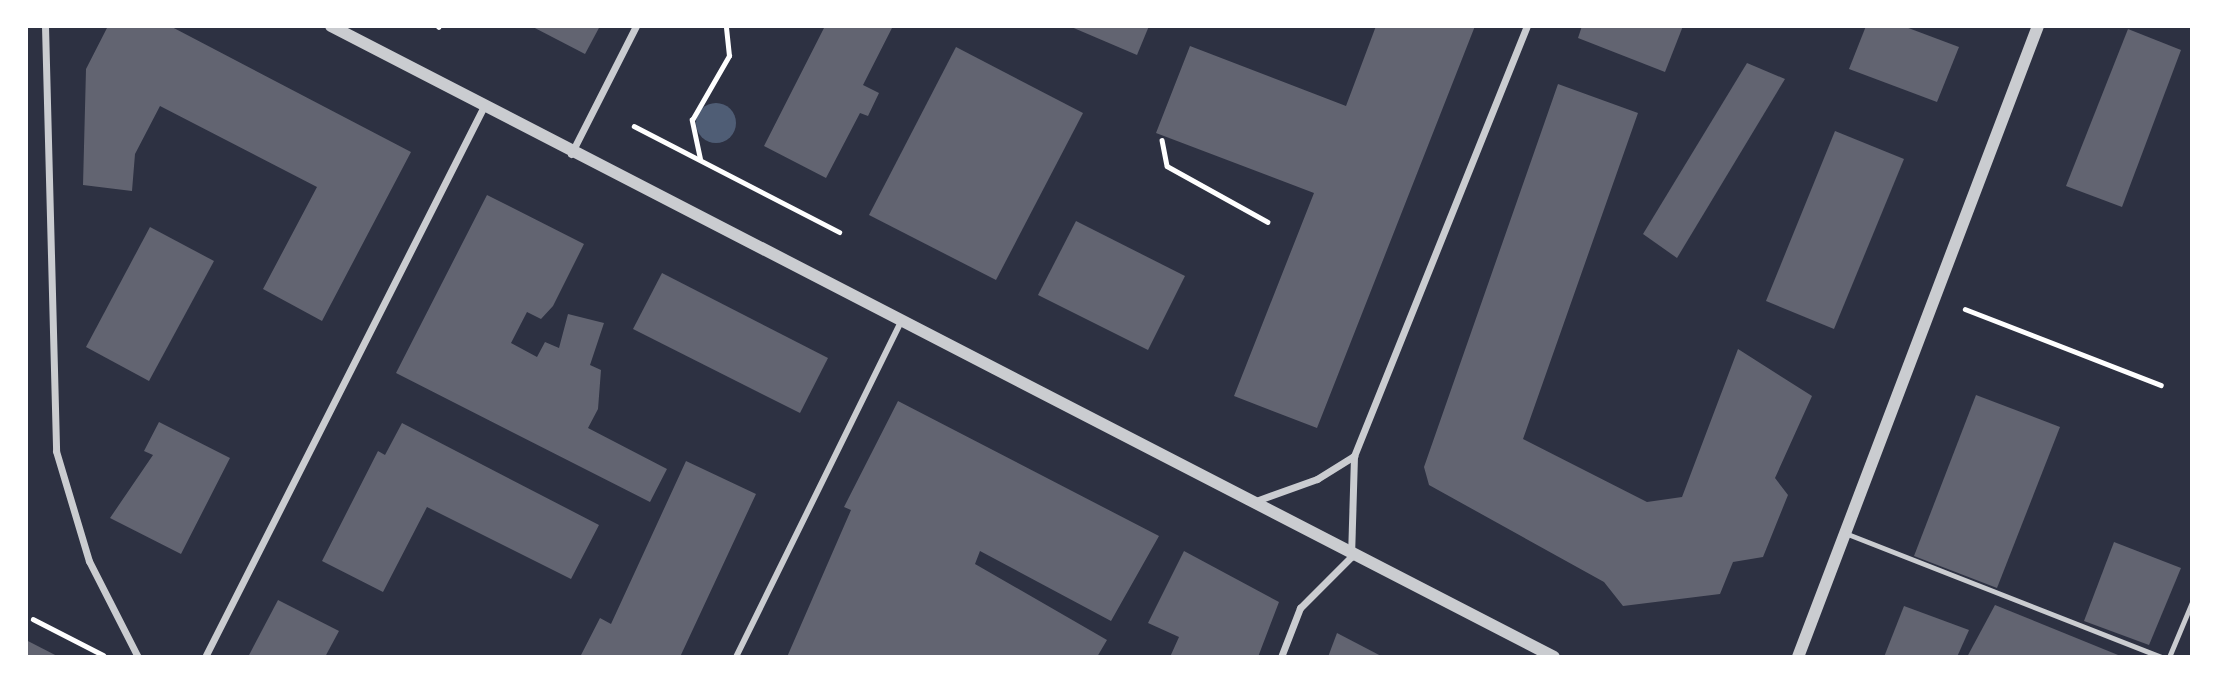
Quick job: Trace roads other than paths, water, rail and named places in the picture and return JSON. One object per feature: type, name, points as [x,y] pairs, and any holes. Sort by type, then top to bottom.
[{"type":"street","points":[[46,26],[45,191],[57,451],[89,561],[138,657]]},
{"type":"street","points":[[331,26],[483,108],[900,324],[1352,557],[1554,657]]},
{"type":"street","points":[[571,154],[636,26]]},
{"type":"street","points":[[1281,657],[1300,608],[1352,557],[1354,456],[1527,26]]},
{"type":"street","points":[[1798,657],[2038,26]]},
{"type":"street","points":[[205,657],[483,108]]},
{"type":"street","points":[[736,657],[900,324]]},
{"type":"street","points":[[1250,503],[1317,479],[1354,456]]},
{"type":"lane","points":[[1845,533],[2162,657]]},
{"type":"lane","points":[[2169,657],[2192,602]]},
{"type":"water","points":[[716,103],[724,104],[730,109],[735,115],[735,131],[730,137],[724,142],[716,143],[708,142],[702,137],[697,131],[696,123],[697,115],[702,109],[708,104]]}]
